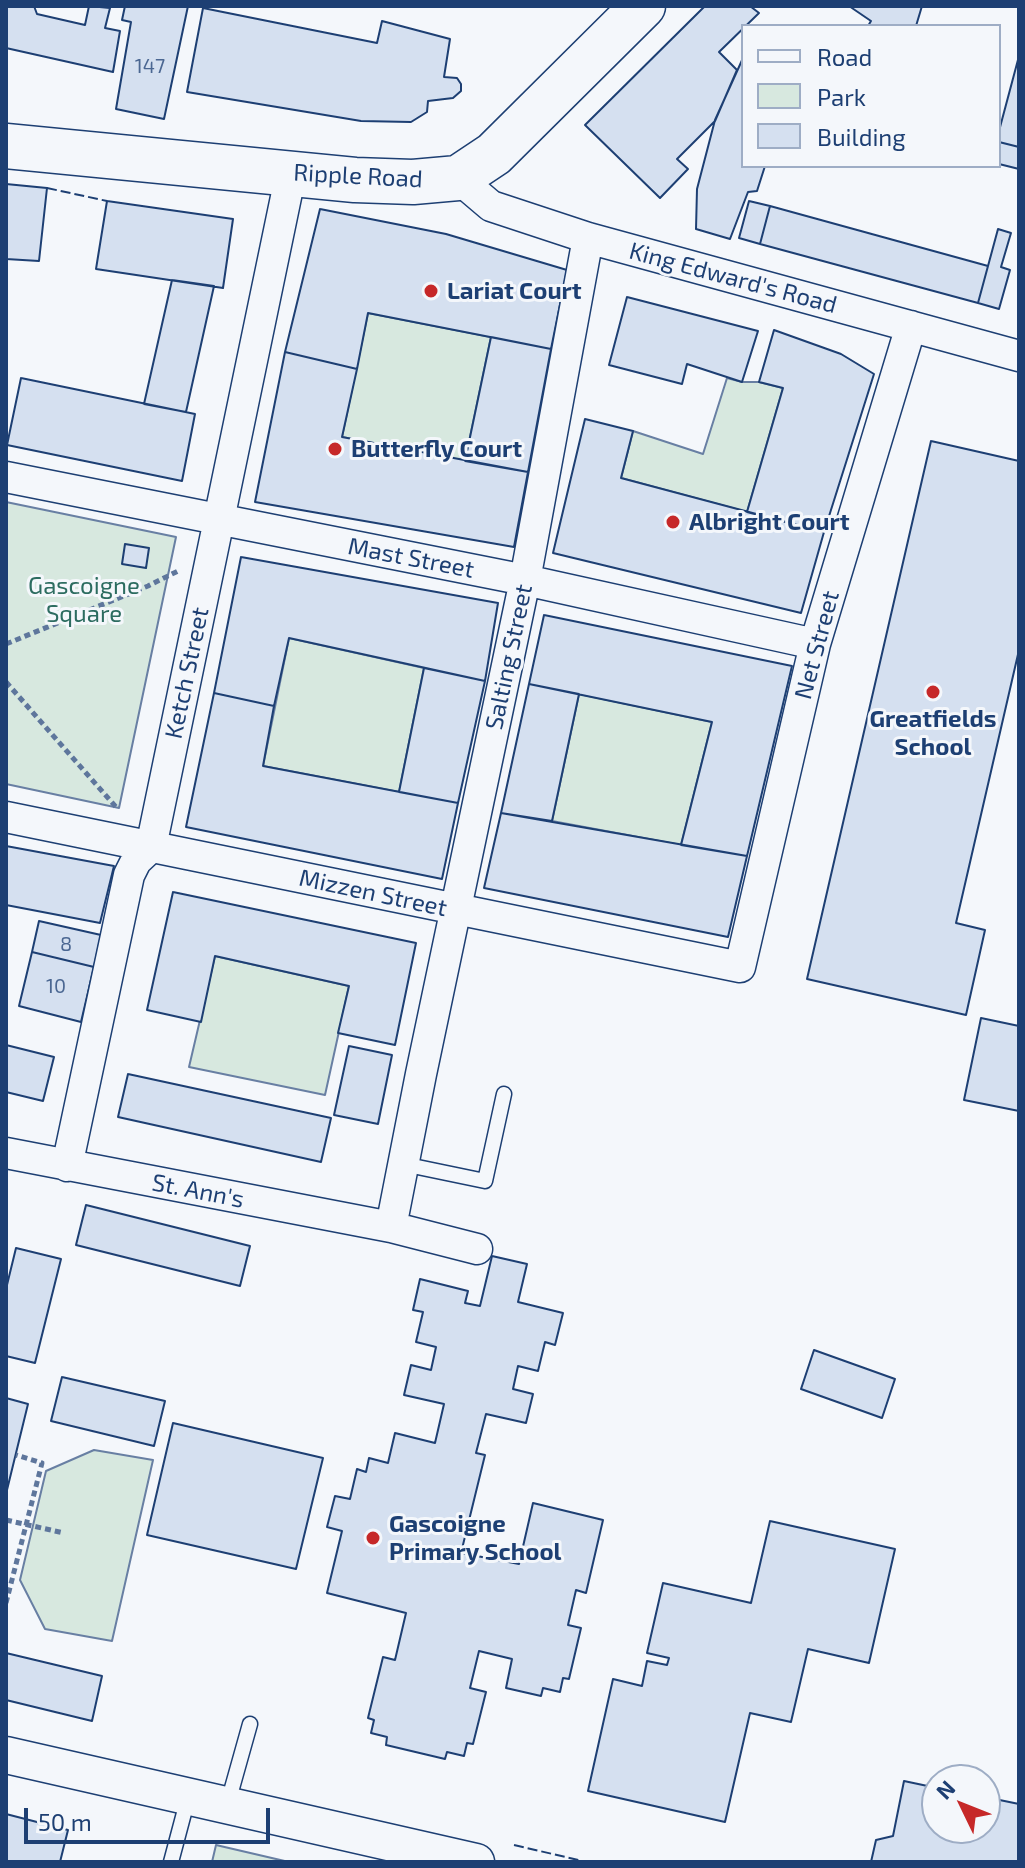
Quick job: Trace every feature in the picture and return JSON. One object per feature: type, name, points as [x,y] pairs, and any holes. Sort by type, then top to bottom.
[{"type":"main road","name":"Ripple Road","points":[[6,146],[413,182],[458,178],[494,154],[643,6]]},
{"type":"street","name":"Ketch Street","points":[[67,1166],[129,875],[136,861],[151,847],[291,173]]},
{"type":"street","name":"King Edward's Road","points":[[458,178],[491,206],[588,238],[1019,354]]},
{"type":"street","name":"Salting Street","points":[[402,1164],[525,580],[588,238]]},
{"type":"street","name":"Net Street","points":[[740,967],[815,644],[911,326]]},
{"type":"street","name":"Mast Street","points":[[6,477],[525,580],[815,644]]},
{"type":"street","name":"Mizzen Street","points":[[6,817],[740,967]]},
{"type":"street","name":"St. Ann's","points":[[6,1153],[391,1227],[477,1249]]},
{"type":"street","points":[[391,1227],[402,1164]]},
{"type":"street","points":[[6,1755],[227,1807],[398,1854],[476,1862]]},
{"type":"lane","points":[[402,1164],[485,1181],[504,1094]]},
{"type":"lane","points":[[227,1807],[250,1724]]},
{"type":"lane","points":[[171,1862],[188,1798]]},
{"type":"path","points":[[6,644],[148,586],[211,554]]},
{"type":"path","points":[[6,682],[151,847]]},
{"type":"path","points":[[6,1603],[42,1463],[16,1455]]},
{"type":"path","points":[[6,1520],[64,1533]]},
{"type":"green space","points":[[368,313],[491,337],[465,461],[342,437]]},
{"type":"green space","points":[[727,378],[783,388],[747,512],[621,478],[633,431],[703,454]]},
{"type":"green space","name":"Gascoigne Square","points":[[6,502],[176,537],[119,808],[6,784]]},
{"type":"green space","points":[[289,638],[424,668],[399,792],[263,766]]},
{"type":"green space","points":[[579,694],[712,722],[681,845],[552,821]]},
{"type":"green space","points":[[215,956],[349,986],[325,1095],[189,1067]]},
{"type":"green space","points":[[94,1450],[153,1460],[112,1641],[45,1629],[20,1580],[46,1471]]},
{"type":"green space","points":[[216,1845],[289,1862],[212,1862]]},
{"type":"building","points":[[6,6],[34,6],[37,14],[85,25],[89,6],[110,8],[105,28],[120,31],[113,72],[6,48]]},
{"type":"building","points":[[125,6],[188,6],[164,119],[116,109],[131,22],[122,20]]},
{"type":"building","points":[[705,6],[750,6],[759,13],[748,24],[741,24],[741,31],[719,52],[737,70],[715,121],[677,159],[688,169],[660,198],[585,125]]},
{"type":"building","points":[[849,6],[922,6],[917,24],[869,24],[871,21]]},
{"type":"building","points":[[203,8],[377,43],[382,21],[450,39],[444,77],[457,78],[461,91],[453,98],[428,101],[427,112],[411,122],[361,121],[187,92]]},
{"type":"building","points":[[1019,56],[1019,147],[1001,142],[1001,124]]},
{"type":"building","points":[[741,62],[741,168],[764,168],[757,191],[748,192],[730,239],[696,229],[697,189],[715,120]]},
{"type":"building","points":[[1001,142],[1019,147],[1019,169],[1001,164]]},
{"type":"building","points":[[6,184],[47,188],[39,261],[6,259]]},
{"type":"building","points":[[107,201],[233,219],[223,288],[96,269]]},
{"type":"building","points":[[749,201],[770,206],[760,244],[739,238]]},
{"type":"building","points":[[770,206],[988,266],[978,303],[760,244]]},
{"type":"building","name":"Lariat Court","points":[[320,209],[446,234],[567,270],[551,349],[368,313],[357,369],[285,352]]},
{"type":"building","points":[[998,229],[1011,233],[1001,267],[1010,270],[999,309],[978,303]]},
{"type":"building","points":[[172,280],[214,286],[186,412],[144,404]]},
{"type":"building","points":[[627,297],[758,331],[742,382],[687,364],[682,384],[609,365]]},
{"type":"building","points":[[774,330],[841,354],[874,374],[824,532],[747,512],[783,388],[759,382]]},
{"type":"building","points":[[491,337],[551,349],[528,472],[465,461]]},
{"type":"building","name":"Butterfly Court","points":[[285,352],[357,369],[342,437],[528,472],[514,547],[255,502]]},
{"type":"building","points":[[21,378],[195,414],[182,481],[7,445]]},
{"type":"building","name":"Albright Court","points":[[585,419],[633,431],[621,478],[824,532],[801,613],[553,553]]},
{"type":"building","name":"Greatfields School","points":[[931,441],[1019,461],[1019,650],[956,923],[985,930],[966,1015],[807,979]]},
{"type":"building","points":[[125,544],[149,548],[146,568],[122,564]]},
{"type":"building","points":[[241,557],[498,603],[485,681],[289,638],[274,706],[214,693]]},
{"type":"building","points":[[544,615],[792,666],[747,856],[681,845],[712,722],[529,684]]},
{"type":"building","points":[[424,668],[485,681],[458,803],[399,792]]},
{"type":"building","points":[[529,684],[579,694],[552,821],[501,813]]},
{"type":"building","points":[[214,693],[274,706],[263,766],[458,803],[442,879],[186,827]]},
{"type":"building","points":[[501,813],[747,856],[728,937],[484,888]]},
{"type":"building","points":[[6,846],[114,866],[100,923],[6,905]]},
{"type":"building","points":[[173,892],[416,943],[395,1045],[338,1033],[349,986],[215,956],[201,1022],[147,1010]]},
{"type":"building","points":[[39,921],[101,935],[94,967],[32,952]]},
{"type":"building","points":[[32,952],[94,967],[81,1022],[19,1006]]},
{"type":"building","points":[[981,1018],[1019,1026],[1019,1111],[964,1100]]},
{"type":"building","points":[[6,1045],[54,1057],[43,1101],[6,1092]]},
{"type":"building","points":[[349,1046],[392,1055],[378,1124],[334,1115]]},
{"type":"building","points":[[128,1074],[331,1118],[321,1162],[118,1117]]},
{"type":"building","points":[[86,1205],[250,1246],[240,1286],[76,1245]]},
{"type":"building","points":[[16,1248],[61,1259],[35,1363],[6,1356],[6,1289]]},
{"type":"building","points":[[492,1256],[527,1264],[518,1302],[563,1313],[555,1345],[545,1342],[538,1371],[518,1366],[513,1389],[533,1394],[526,1423],[486,1414],[476,1453],[485,1455],[461,1553],[519,1564],[533,1503],[603,1520],[586,1593],[576,1590],[568,1625],[581,1628],[569,1679],[563,1678],[560,1692],[543,1688],[541,1696],[506,1688],[512,1659],[479,1651],[470,1688],[486,1692],[473,1744],[467,1743],[464,1756],[447,1752],[445,1759],[386,1745],[387,1737],[371,1733],[374,1720],[368,1718],[383,1657],[395,1660],[406,1613],[327,1593],[342,1531],[327,1527],[335,1496],[350,1499],[357,1469],[366,1472],[369,1458],[388,1463],[395,1433],[435,1443],[444,1404],[404,1395],[411,1365],[431,1370],[436,1347],[416,1342],[423,1312],[413,1310],[420,1279],[468,1291],[465,1303],[480,1306]]},
{"type":"building","points":[[814,1350],[895,1379],[882,1418],[801,1389]]},
{"type":"building","points":[[62,1377],[165,1401],[154,1446],[51,1421]]},
{"type":"building","points":[[6,1398],[28,1404],[6,1494]]},
{"type":"building","points":[[173,1423],[323,1458],[296,1569],[147,1535]]},
{"type":"building","points":[[770,1521],[895,1549],[869,1663],[808,1649],[791,1722],[750,1713],[725,1822],[588,1791],[613,1679],[642,1686],[647,1661],[667,1665],[669,1658],[647,1653],[663,1583],[751,1603]]},
{"type":"building","points":[[6,1653],[102,1676],[92,1721],[6,1700]]},
{"type":"building","points":[[904,1781],[921,1785],[921,1844],[1001,1844],[1001,1800],[1019,1804],[1019,1862],[871,1862],[876,1840],[893,1836]]},
{"type":"building","points":[[6,1814],[68,1830],[60,1862],[6,1862]]},
{"type":"fence","points":[[47,188],[107,201]]},
{"type":"fence","points":[[514,1845],[587,1862]]},
{"type":"place","name":"Lariat Court","points":[[431,291]]},
{"type":"place","name":"Butterfly Court","points":[[335,449]]},
{"type":"place","name":"Albright Court","points":[[673,522]]},
{"type":"place","name":"Greatfields School","points":[[933,692]]},
{"type":"place","name":"Gascoigne Primary School","points":[[373,1538]]}]
